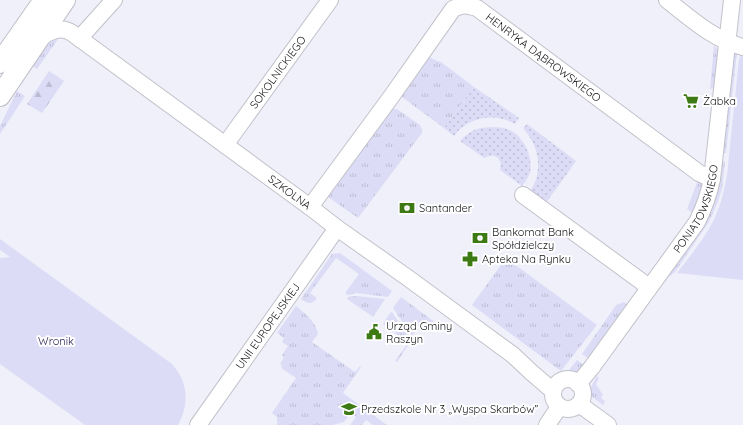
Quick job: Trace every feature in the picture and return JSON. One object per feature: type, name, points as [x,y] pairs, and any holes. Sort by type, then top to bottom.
[{"type":"main road","points":[[0,63],[44,0]]},
{"type":"main road","points":[[0,96],[64,1]]},
{"type":"street","points":[[80,39],[114,0]]},
{"type":"street","name":"SOKOLNICKIEGO","points":[[225,145],[330,0]]},
{"type":"street","points":[[667,0],[705,29],[727,41],[743,47]]},
{"type":"street","name":"PONIATOWSKIEGO","points":[[578,384],[592,367],[697,222],[703,210],[712,179],[732,0]]},
{"type":"street","points":[[38,40],[52,31],[67,30],[63,14],[64,1]]},
{"type":"street","name":"HENRYKA DĄBROWSKIEGO","points":[[310,207],[391,97],[453,9],[459,6],[467,5],[477,8],[699,173],[712,179]]},
{"type":"street","name":"SZKOLNA","points":[[67,30],[513,355],[532,364],[556,386]]},
{"type":"street","points":[[523,195],[649,287]]},
{"type":"street","name":"UNII EUROPEJSKIEJ","points":[[198,425],[337,228]]},
{"type":"street","points":[[564,380],[574,381],[578,384],[582,394],[580,404],[568,409],[556,404],[553,398],[556,386],[564,380]]},
{"type":"street","points":[[580,404],[608,425]]},
{"type":"street","points":[[547,425],[559,406]]},
{"type":"green space","points":[[61,35],[37,69],[32,66],[51,38]]},
{"type":"green space","points":[[714,45],[718,50],[714,88],[710,89]]},
{"type":"green space","points":[[737,52],[726,153],[721,154],[734,53]]},
{"type":"green space","points":[[741,55],[743,55],[743,280],[677,273],[707,231],[717,213],[721,200],[727,175],[739,59]]},
{"type":"green space","points":[[427,57],[441,62],[474,87],[444,128],[402,97],[401,92]]},
{"type":"green space","points":[[49,71],[64,81],[42,113],[27,104]]},
{"type":"green space","points":[[474,87],[519,118],[515,124],[499,118],[482,118],[466,124],[454,136],[444,128]]},
{"type":"green space","points":[[17,91],[25,96],[0,134],[0,126]]},
{"type":"green space","points":[[392,109],[397,109],[420,125],[422,133],[358,218],[328,197]]},
{"type":"green space","points":[[527,124],[576,161],[546,203],[530,191],[534,185],[538,171],[538,164],[533,142],[523,128]]},
{"type":"green space","points":[[491,127],[503,128],[512,131],[519,137],[528,151],[531,168],[529,175],[522,186],[500,170],[501,166],[497,157],[488,156],[484,158],[460,141],[474,130]]},
{"type":"green space","points":[[720,161],[724,161],[725,163],[722,189],[709,222],[675,272],[661,283]]},
{"type":"green space","points":[[698,180],[703,186],[694,214],[687,209]]},
{"type":"green space","name":"Wronik","points":[[0,239],[172,364],[181,378],[186,393],[186,401],[182,417],[178,425],[85,425],[0,364],[0,258],[10,257],[0,250]]},
{"type":"green space","points":[[340,253],[392,291],[388,297],[356,293],[348,295],[345,293],[359,274],[336,258],[310,293],[317,298],[310,303],[301,299],[332,254]]},
{"type":"green space","points":[[506,258],[597,325],[561,371],[472,305]]},
{"type":"green space","points":[[356,296],[385,299],[373,317],[347,299],[348,297]]},
{"type":"green space","points":[[401,297],[436,323],[432,328],[427,331],[420,325],[412,336],[393,308]]},
{"type":"green space","points":[[624,302],[628,306],[589,359],[582,354],[616,305]]},
{"type":"green space","points":[[296,306],[310,318],[317,330],[318,334],[312,342],[355,372],[360,366],[361,367],[343,393],[387,425],[373,425],[366,420],[362,425],[350,425],[356,417],[351,413],[344,422],[334,425],[277,425],[277,417],[272,413],[296,378],[281,368],[282,366],[280,364],[284,357],[282,355],[288,346],[282,342],[284,338],[277,333]]},
{"type":"green space","points":[[392,312],[411,341],[397,362],[395,361],[408,343],[383,324]]},
{"type":"green space","points":[[577,360],[585,366],[576,373],[565,375]]},
{"type":"green space","points":[[597,376],[599,378],[596,384],[603,395],[601,398],[605,401],[603,405],[591,396],[591,388]]},
{"type":"place","name":"Żabka","points":[[691,101]]},
{"type":"place","name":"Santander","points":[[407,208]]},
{"type":"place","name":"Bankomat Bank Spółdzielczy","points":[[480,238]]},
{"type":"place","name":"Apteka Na Rynku","points":[[470,259]]},
{"type":"place","name":"Urząd Gminy Raszyn","points":[[374,332]]},
{"type":"place","name":"Przedszkole Nr 3 „Wyspa Skarbów”","points":[[349,409]]}]
